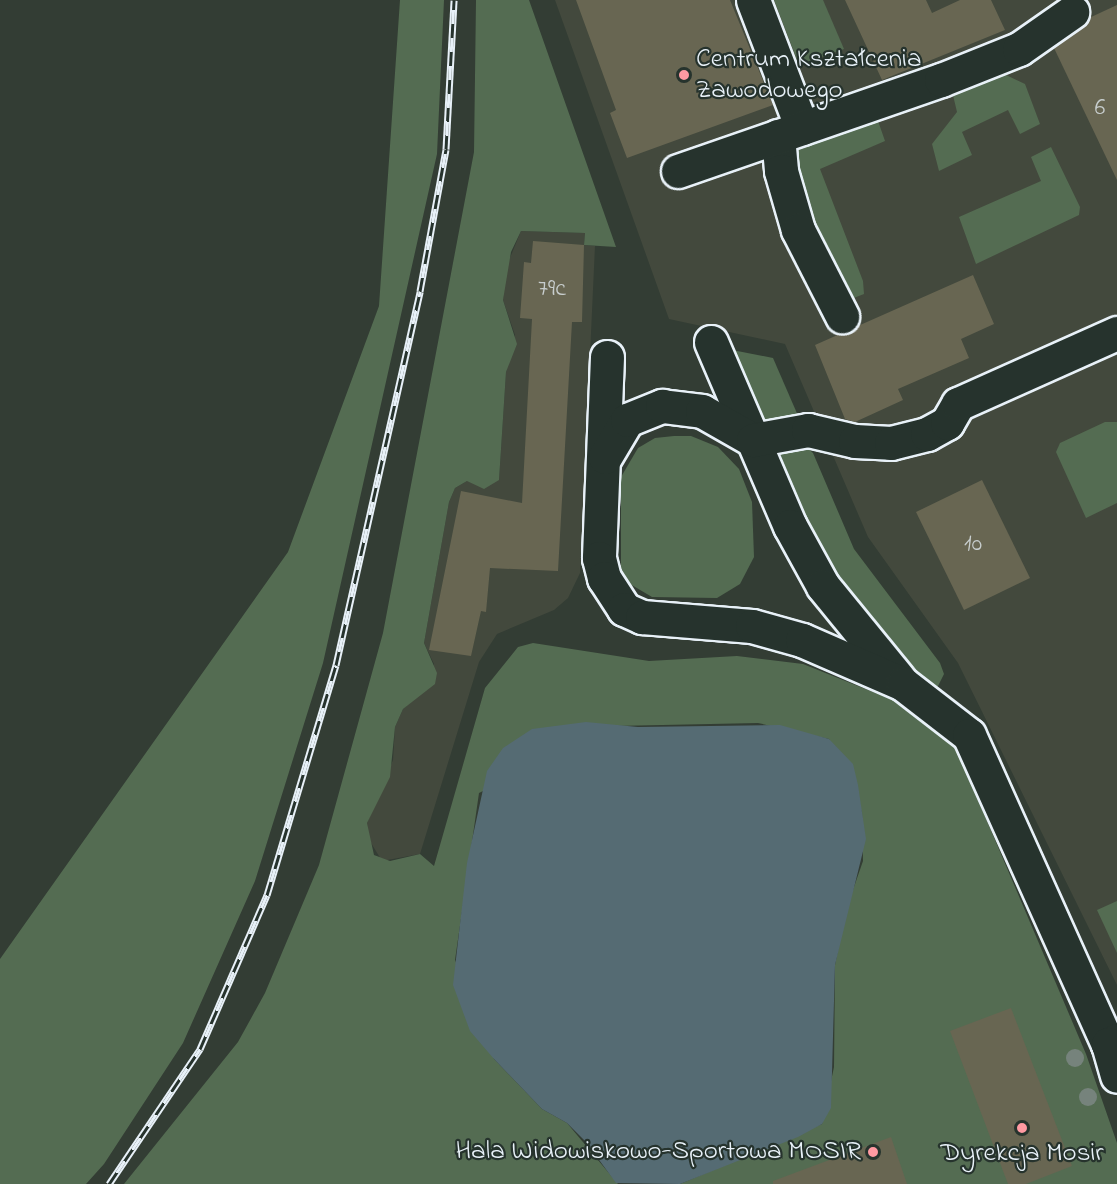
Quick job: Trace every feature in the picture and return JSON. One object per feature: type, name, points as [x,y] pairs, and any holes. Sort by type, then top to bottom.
[{"type":"lane","points":[[753,0],[790,132],[780,171],[798,230],[842,316]]},
{"type":"lane","points":[[678,171],[1019,49],[1072,12]]},
{"type":"lane","points":[[603,461],[627,420],[662,406],[702,411],[753,441],[808,430],[855,441],[891,443],[927,434],[947,423],[957,404],[1117,333]]},
{"type":"lane","points":[[711,342],[753,441],[823,586],[903,684],[969,735],[1113,1042],[1117,1076]]},
{"type":"lane","points":[[607,357],[599,558],[604,578],[624,609],[642,617],[752,626],[802,640],[903,684]]},
{"type":"shaded area","points":[[555,0],[1117,0],[1117,985],[958,663],[868,537],[785,344],[669,319]]},
{"type":"shaded area","points":[[521,231],[585,233],[584,245],[595,246],[580,573],[568,598],[554,610],[497,634],[479,662],[420,854],[382,861],[368,838],[367,823],[393,760],[395,727],[403,709],[423,691],[434,664],[424,643],[449,502],[455,488],[467,481],[499,480],[506,372],[515,335],[503,300],[505,270]]},
{"type":"green space","points":[[400,0],[444,0],[437,154],[323,663],[255,881],[183,1043],[104,1164],[86,1184],[0,1184],[0,959],[288,552],[379,306]]},
{"type":"green space","points":[[476,0],[529,0],[616,247],[584,245],[585,233],[521,231],[511,252],[503,300],[517,344],[506,372],[499,480],[484,489],[467,481],[455,488],[449,502],[424,643],[437,673],[435,684],[403,709],[395,727],[390,777],[367,823],[374,855],[390,861],[420,854],[434,866],[485,688],[518,647],[533,643],[649,661],[737,656],[803,664],[898,702],[956,748],[1086,1054],[1117,1143],[1117,1184],[680,1184],[822,1124],[834,1067],[835,965],[846,910],[863,861],[862,812],[829,739],[758,723],[614,726],[479,793],[455,960],[494,1059],[542,1109],[567,1123],[618,1184],[124,1184],[238,1042],[265,993],[319,865],[383,633],[474,152]]},
{"type":"green space","points":[[774,0],[823,0],[844,49],[799,65]]},
{"type":"green space","points":[[1004,74],[1025,84],[1040,124],[1020,134],[1008,110],[962,132],[972,155],[939,171],[932,144],[957,112],[952,91]]},
{"type":"green space","points":[[877,118],[885,141],[820,169],[863,281],[864,294],[846,301],[815,237],[792,150]]},
{"type":"green space","points":[[1051,147],[1080,207],[1079,215],[976,264],[959,217],[1041,181],[1031,157]]},
{"type":"green space","points":[[722,348],[773,358],[799,418],[760,431]]},
{"type":"green space","points":[[1105,422],[1117,422],[1117,503],[1086,518],[1056,452],[1060,443]]},
{"type":"green space","points":[[691,436],[718,447],[739,469],[752,502],[754,557],[740,584],[717,598],[652,597],[630,584],[621,569],[621,477],[638,448],[655,438]]},
{"type":"green space","points":[[802,443],[813,453],[854,549],[940,663],[944,674],[938,686],[925,686],[829,579],[772,452]]},
{"type":"green space","points":[[1117,901],[1117,953],[1097,910]]},
{"type":"water","points":[[586,722],[638,727],[780,725],[829,739],[853,764],[858,785],[866,839],[835,965],[831,1108],[822,1124],[798,1137],[680,1184],[616,1183],[586,1142],[567,1123],[542,1109],[470,1031],[453,985],[467,863],[487,771],[503,748],[532,729]]},
{"type":"building","name":"Centrum Kształcenia Zawodowego","points":[[576,0],[730,0],[773,105],[627,158],[610,113],[616,110]]},
{"type":"building","points":[[845,0],[926,0],[932,13],[960,0],[991,0],[1005,30],[882,80]]},
{"type":"building","points":[[1117,5],[1117,180],[1054,48],[1089,18]]},
{"type":"building","points":[[533,241],[584,245],[582,322],[572,322],[558,571],[490,568],[486,612],[481,611],[471,656],[429,650],[461,491],[522,503],[532,319],[520,318],[524,262],[531,263]]},
{"type":"building","points":[[973,275],[994,324],[961,339],[969,358],[898,389],[903,400],[855,422],[845,419],[815,345]]},
{"type":"building","points":[[982,480],[1030,578],[964,610],[916,512]]},
{"type":"building","name":"Dyrekcja Mosir","points":[[1011,1008],[1072,1166],[1026,1184],[1008,1184],[950,1031]]},
{"type":"building","name":"Hala Widowiskowo-Sportowa MOSIR","points":[[891,1137],[907,1184],[773,1184],[773,1181]]},
{"type":"railway","points":[[109,1184],[200,1049],[267,895],[336,665],[420,291],[446,149],[454,0]]},
{"type":"place","name":"Centrum Kształcenia Zawodowego","points":[[684,75]]},
{"type":"place","name":"Dyrekcja Mosir","points":[[1022,1128]]},
{"type":"place","name":"Hala Widowiskowo-Sportowa MOSIR","points":[[873,1152]]}]
